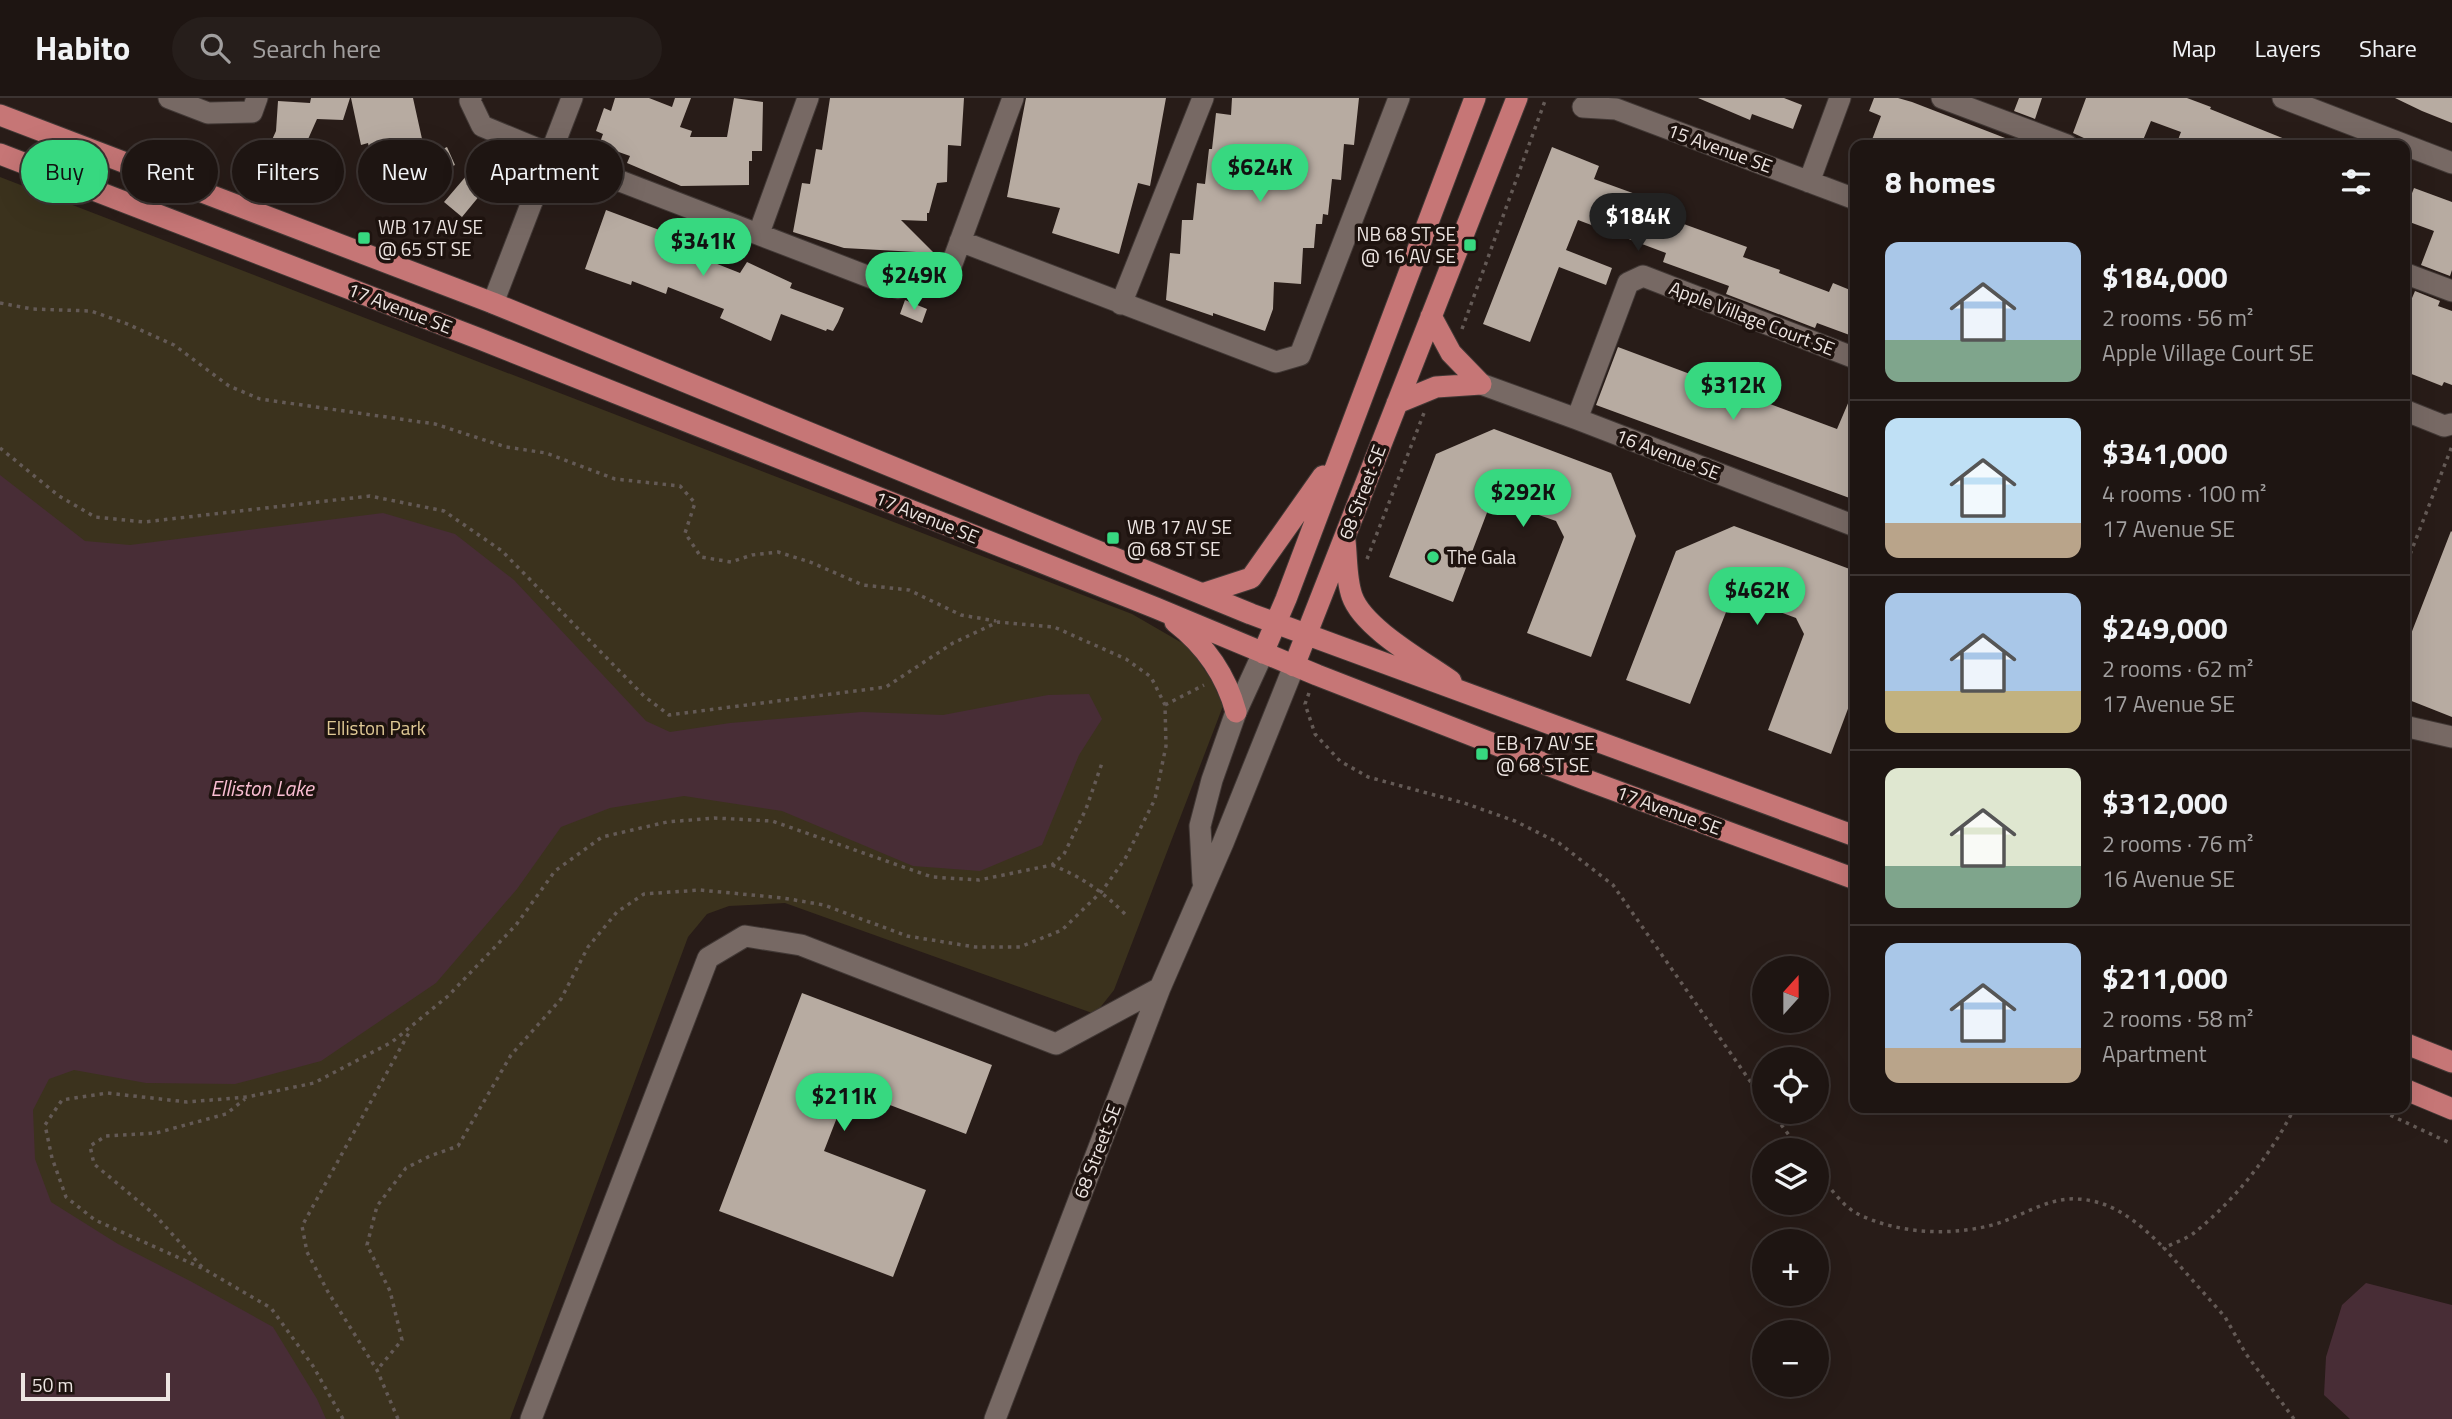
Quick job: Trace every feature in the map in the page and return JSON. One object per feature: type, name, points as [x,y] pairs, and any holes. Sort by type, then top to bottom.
[{"type":"main road","name":"68 Street SE","points":[[1263,653],[1286,599],[1475,98]]},
{"type":"main road","name":"68 Street SE","points":[[1294,666],[1517,98]]},
{"type":"main road","name":"17 Avenue SE","points":[[0,115],[493,303],[1275,623],[1850,834]]},
{"type":"main road","name":"17 Avenue SE","points":[[0,154],[480,339],[1156,608],[1294,666],[1584,779],[1850,876]]},
{"type":"main road","points":[[480,339],[493,303]]},
{"type":"main road","points":[[1431,316],[1451,353],[1481,384]]},
{"type":"main road","points":[[1397,403],[1436,387],[1481,384]]},
{"type":"main road","points":[[1202,594],[1251,578],[1342,448]]},
{"type":"main road","points":[[1345,535],[1351,594],[1358,609],[1374,627],[1477,698]]},
{"type":"main road","points":[[1156,608],[1185,630],[1211,659],[1229,687],[1236,712]]},
{"type":"main road","points":[[2410,1044],[2452,1062]]},
{"type":"main road","points":[[2410,1092],[2452,1109]]},
{"type":"street","points":[[169,98],[208,113],[252,112],[257,98]]},
{"type":"street","points":[[471,98],[482,126],[516,140]]},
{"type":"street","points":[[556,140],[572,98]]},
{"type":"street","points":[[759,233],[808,98]]},
{"type":"street","points":[[623,182],[898,288],[950,269],[1013,98]]},
{"type":"street","points":[[1121,304],[1203,98]]},
{"type":"street","points":[[960,241],[1276,362],[1300,355],[1399,98]]},
{"type":"street","points":[[1809,182],[1840,98]]},
{"type":"street","points":[[1942,98],[2054,140]]},
{"type":"street","points":[[2283,98],[2392,140]]},
{"type":"street","name":"15 Avenue SE","points":[[1583,107],[1616,109],[1850,197]]},
{"type":"street","points":[[2410,147],[2452,163]]},
{"type":"street","points":[[493,303],[531,203]]},
{"type":"street","points":[[2410,275],[2452,291]]},
{"type":"street","name":"Apple Village Court SE","points":[[1577,419],[1628,283],[1643,276],[1850,356]]},
{"type":"street","name":"16 Avenue SE","points":[[1481,384],[1850,524]]},
{"type":"street","points":[[2410,412],[2444,426],[2452,424]]},
{"type":"street","name":"68 Street SE","points":[[1203,884],[1200,826],[1212,780],[1236,712],[1263,653]]},
{"type":"street","name":"68 Street SE","points":[[995,1419],[1160,988],[1223,843],[1294,666]]},
{"type":"street","points":[[2410,727],[2452,737]]},
{"type":"street","points":[[531,1419],[708,958],[745,936],[801,945],[1056,1044],[1160,988]]},
{"type":"path","points":[[1458,338],[1546,98]]},
{"type":"path","points":[[0,303],[32,309],[91,311],[125,323],[173,345],[229,386],[260,399],[435,424],[506,447],[546,453],[615,479],[680,486],[695,503],[685,533],[701,557],[731,562],[752,555],[778,552],[810,562],[863,585],[909,590],[961,615],[998,622],[1054,627],[1126,659],[1151,677],[1165,705],[1166,746],[1155,799],[1125,859],[1102,891],[1062,930],[1020,947],[975,947],[907,936],[824,905],[700,890],[644,894],[617,912],[587,947],[561,999],[511,1055],[458,1146],[405,1168],[377,1206],[367,1245],[390,1291],[401,1339],[377,1370]]},
{"type":"path","points":[[1364,567],[1428,404]]},
{"type":"path","points":[[2410,554],[2452,446]]},
{"type":"path","points":[[0,448],[59,496],[95,517],[144,522],[370,496],[444,511],[502,551],[644,696],[669,715],[886,687],[953,643],[998,622]]},
{"type":"path","points":[[1165,705],[1212,681]]},
{"type":"path","points":[[1305,704],[1315,734],[1340,761],[1368,777],[1464,803],[1515,821],[1559,843],[1613,885],[1752,1085]]},
{"type":"path","points":[[343,1419],[313,1366],[271,1308],[204,1269],[95,1220],[66,1197],[52,1158],[45,1125],[62,1100],[107,1093],[187,1102],[247,1097],[314,1083],[392,1042],[448,996],[516,925],[555,871],[602,837],[667,822],[714,818],[772,821],[932,877],[979,880],[1052,865],[1064,854],[1086,809],[1102,763]]},
{"type":"path","points":[[1052,865],[1074,874],[1102,891],[1125,914]]},
{"type":"path","points":[[398,1419],[377,1370],[307,1252],[302,1226],[334,1163],[413,1024]]},
{"type":"path","points":[[204,1269],[155,1215],[94,1164],[90,1146],[106,1136],[156,1133],[226,1114],[247,1097]]},
{"type":"path","points":[[2164,1248],[2192,1234],[2244,1183],[2279,1139],[2291,1113]]},
{"type":"path","points":[[2386,1113],[2452,1144]]},
{"type":"path","points":[[1829,1186],[1855,1212],[1914,1230],[1970,1229],[2003,1221],[2033,1207],[2077,1199],[2108,1206],[2137,1222],[2164,1248],[2225,1317],[2246,1354],[2294,1419]]},
{"type":"green space","name":"Elliston Park","points":[[0,177],[21,185],[21,203],[67,203],[1132,614],[1189,647],[1212,681],[1223,706],[1114,990],[1095,1014],[785,903],[729,906],[707,914],[688,937],[510,1419],[0,1419]]},
{"type":"water","name":"Elliston Lake","points":[[0,475],[85,541],[130,545],[383,513],[455,534],[514,580],[646,721],[670,732],[730,723],[862,712],[943,715],[1048,695],[1089,694],[1102,719],[1079,755],[1042,845],[980,871],[913,866],[782,811],[684,796],[610,808],[561,827],[517,889],[436,983],[321,1061],[235,1084],[146,1083],[74,1070],[49,1079],[33,1110],[35,1159],[51,1202],[118,1244],[273,1327],[317,1399],[326,1419],[0,1419]]},
{"type":"water","points":[[2366,1283],[2452,1305],[2452,1419],[2350,1419],[2324,1395],[2326,1357],[2342,1305]]},
{"type":"building","points":[[311,98],[350,98],[343,120],[317,119],[308,140],[272,140],[276,131],[278,101],[310,103]]},
{"type":"building","points":[[351,98],[413,98],[422,140],[360,140]]},
{"type":"building","points":[[615,98],[649,98],[672,107],[675,98],[691,98],[680,127],[692,131],[690,137],[727,137],[734,98],[763,102],[762,151],[752,151],[752,161],[749,161],[749,185],[681,186],[627,163],[630,156],[623,154],[623,140],[601,140],[603,134],[596,131],[604,108],[611,111]]},
{"type":"building","points":[[830,98],[964,98],[961,146],[948,145],[947,182],[937,183],[927,221],[901,220],[934,253],[844,248],[793,232],[802,183],[810,184],[816,149],[822,150]]},
{"type":"building","points":[[1026,98],[1166,98],[1150,186],[1138,183],[1119,254],[1052,233],[1060,208],[1007,197]]},
{"type":"building","points":[[1232,98],[1359,98],[1354,145],[1344,144],[1341,180],[1332,179],[1328,215],[1323,214],[1322,224],[1316,224],[1314,248],[1303,248],[1301,284],[1274,282],[1273,309],[1265,331],[1166,300],[1170,253],[1180,254],[1182,220],[1193,220],[1197,183],[1205,184],[1216,113],[1231,115]]},
{"type":"building","points":[[1698,98],[1784,98],[1802,105],[1793,129],[1752,114],[1750,120]]},
{"type":"building","points":[[1874,98],[1898,98],[2010,140],[1872,140],[1881,116],[1869,111]]},
{"type":"building","points":[[2019,98],[2042,98],[2035,119],[2014,111]]},
{"type":"building","points":[[2086,98],[2187,98],[2288,140],[2178,140],[2181,132],[2151,121],[2143,140],[2088,140],[2073,133]]},
{"type":"building","points":[[2395,98],[2452,98],[2452,123],[2422,111]]},
{"type":"building","points":[[1552,147],[1599,166],[1594,179],[1685,212],[1681,223],[1747,247],[1743,257],[1829,292],[1833,283],[1850,290],[1850,335],[1817,323],[1815,328],[1726,294],[1729,286],[1663,262],[1666,253],[1578,220],[1566,250],[1612,268],[1606,285],[1559,267],[1530,342],[1483,324]]},
{"type":"building","points":[[466,176],[466,203],[474,203],[462,217],[445,203],[452,203],[452,193]]},
{"type":"building","points":[[2414,188],[2452,202],[2450,276],[2421,265],[2434,231],[2410,222],[2410,198]]},
{"type":"building","points":[[606,210],[686,240],[682,250],[740,273],[747,262],[792,283],[790,288],[844,308],[838,322],[833,331],[826,331],[781,314],[771,341],[720,318],[724,309],[668,287],[666,294],[632,281],[631,285],[585,269]]},
{"type":"building","points":[[2415,291],[2440,301],[2438,306],[2452,311],[2452,385],[2444,382],[2442,386],[2410,373],[2410,303]]},
{"type":"building","points":[[905,300],[927,309],[922,323],[900,314]]},
{"type":"building","points":[[1618,347],[1837,429],[1850,399],[1850,498],[1596,405]]},
{"type":"building","name":"The Gala","points":[[1494,429],[1611,473],[1636,536],[1591,657],[1527,633],[1564,537],[1556,521],[1502,502],[1488,510],[1453,602],[1389,577],[1436,454]]},
{"type":"building","points":[[1734,526],[1850,569],[1850,703],[1831,754],[1768,730],[1804,634],[1796,618],[1742,598],[1728,607],[1690,704],[1626,680],[1676,551]]},
{"type":"building","points":[[2451,531],[2452,717],[2410,700],[2410,637]]},
{"type":"building","points":[[802,993],[992,1065],[966,1134],[848,1089],[824,1151],[926,1190],[893,1277],[719,1211]]},
{"type":"place","name":"WB 17 AV SE @ 65 ST SE","points":[[364,238]]},
{"type":"place","name":"NB 68 ST SE @ 16 AV SE","points":[[1470,245]]},
{"type":"place","name":"WB 17 AV SE @ 68 ST SE","points":[[1113,538]]},
{"type":"place","name":"The Gala","points":[[1433,557]]},
{"type":"place","name":"EB 17 AV SE @ 68 ST SE","points":[[1482,754]]}]
